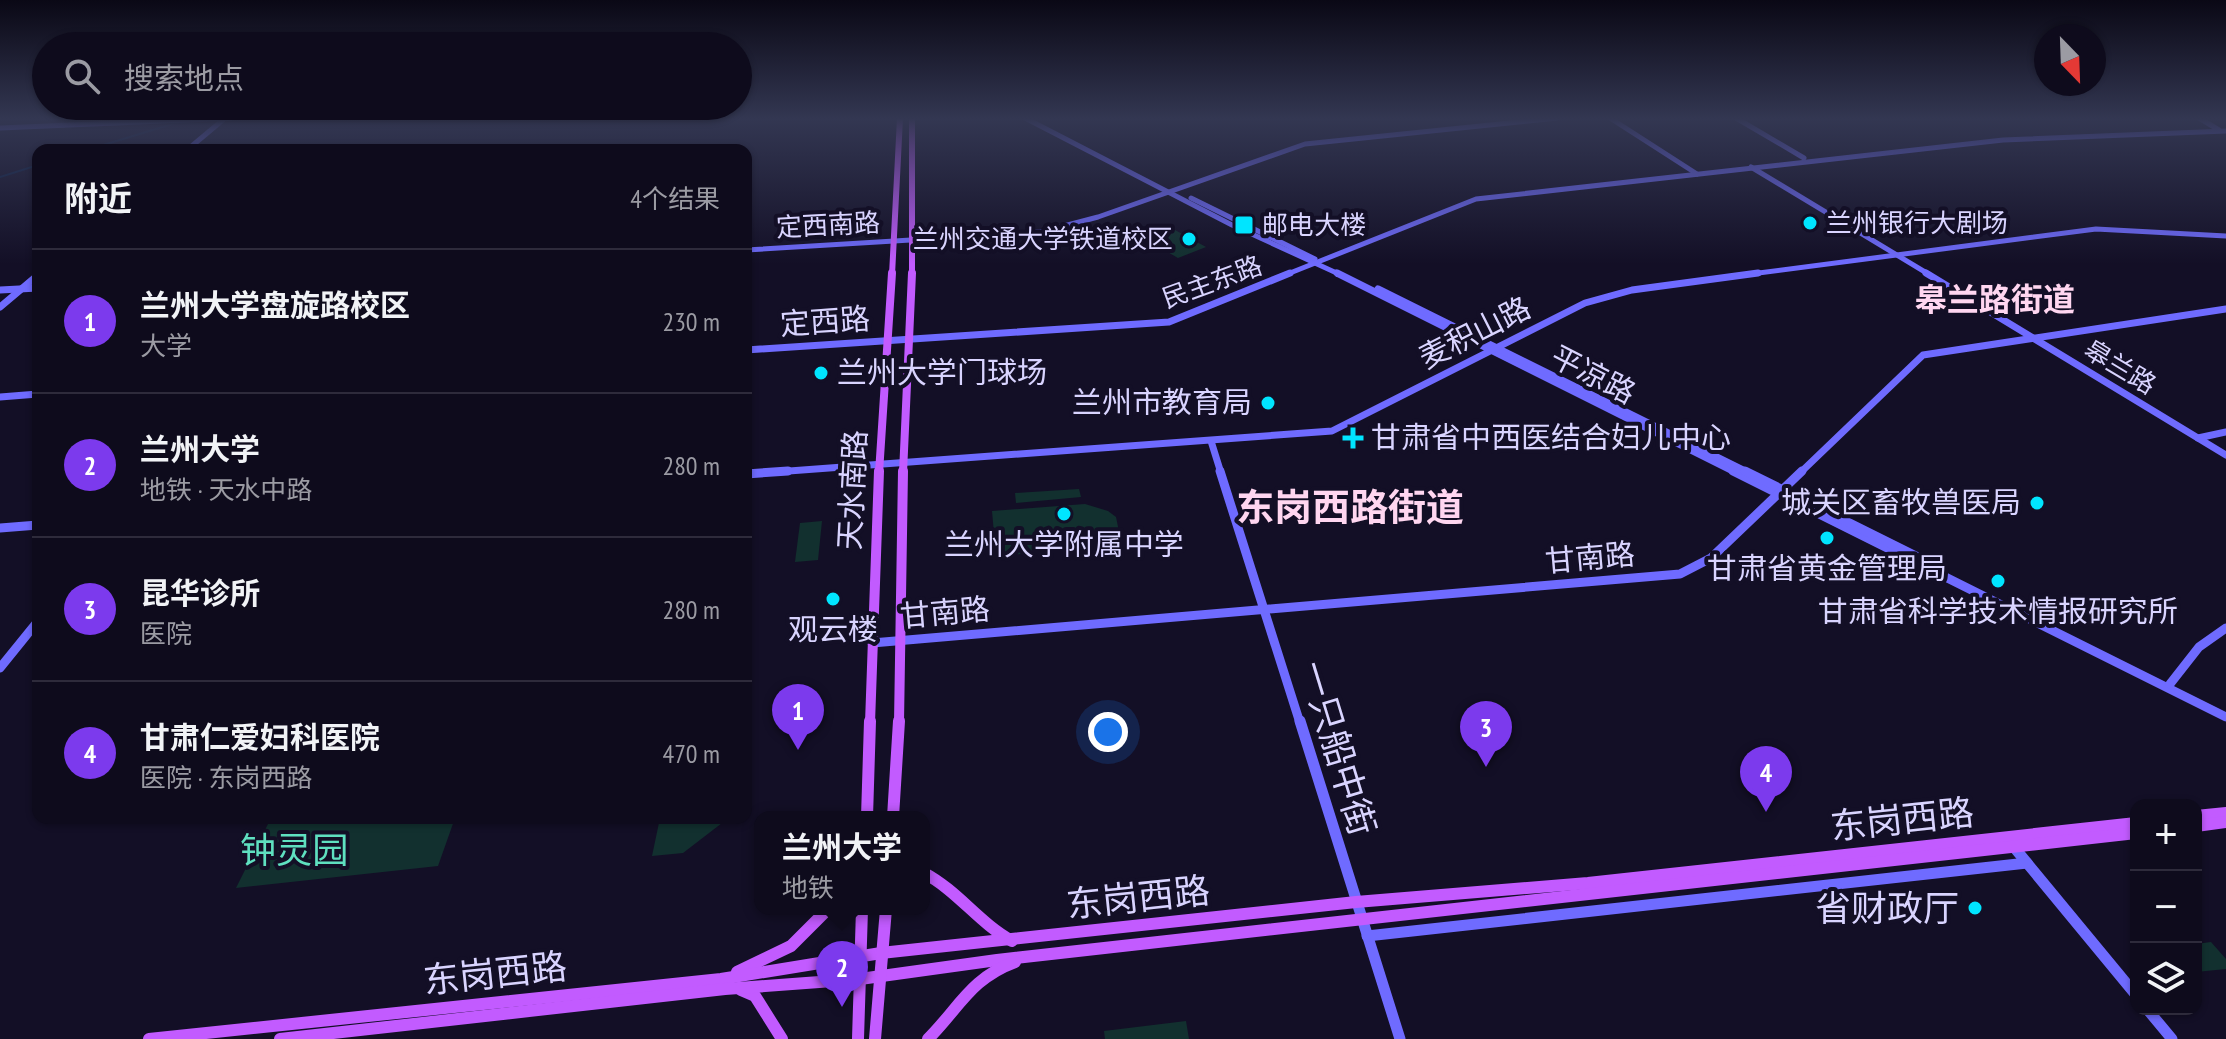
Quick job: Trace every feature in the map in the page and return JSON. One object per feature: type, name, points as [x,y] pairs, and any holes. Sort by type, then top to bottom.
[{"type":"main road","name":"天水南路","points":[[867,811],[879,465],[890,339],[898,166]]},
{"type":"main road","name":"天水南路","points":[[893,811],[913,241],[912,166]]},
{"type":"main road","points":[[2202,816],[2223,818]]},
{"type":"main road","points":[[2202,824],[2223,818]]},
{"type":"main road","name":"东岗西路","points":[[280,1039],[723,984],[881,953],[1356,902],[1588,883],[2130,824]]},
{"type":"main road","name":"东岗西路","points":[[149,1039],[723,984],[860,979],[1053,953],[2130,834]]},
{"type":"main road","points":[[930,876],[943,883],[990,929],[1012,941]]},
{"type":"main road","points":[[723,984],[791,946],[822,915]]},
{"type":"main road","points":[[858,1039],[862,915]]},
{"type":"main road","points":[[875,1039],[885,915]]},
{"type":"main road","points":[[928,1039],[982,976],[1008,964],[1053,953]]},
{"type":"main road","points":[[723,984],[755,996],[782,1039]]},
{"type":"street","name":"平凉路","points":[[1124,166],[2226,714]]},
{"type":"street","name":"定西南路","points":[[752,250],[1056,229],[1241,166]]},
{"type":"street","points":[[1684,166],[1695,173]]},
{"type":"street","points":[[1692,166],[1708,169]]},
{"type":"street","name":"民主东路","points":[[1695,173],[1743,166]]},
{"type":"street","name":"民主东路","points":[[908,338],[1169,322],[1476,199],[1746,166]]},
{"type":"street","name":"皋兰路","points":[[1751,166],[2226,455]]},
{"type":"street","name":"麦积山路","points":[[752,474],[1332,431],[1585,303],[1607,295],[2096,229],[2226,236]]},
{"type":"street","points":[[0,307],[32,280]]},
{"type":"street","points":[[0,290],[32,288]]},
{"type":"street","name":"甘南路","points":[[872,643],[1680,574],[1711,558],[1923,355],[2226,309]]},
{"type":"street","name":"定西路","points":[[752,348],[908,338]]},
{"type":"street","points":[[0,395],[32,393]]},
{"type":"street","points":[[2197,438],[2226,432]]},
{"type":"street","name":"一只船中街","points":[[1211,441],[1400,1039]]},
{"type":"street","name":"平凉路","points":[[1779,491],[2226,714]]},
{"type":"street","points":[[0,528],[32,525]]},
{"type":"street","points":[[0,668],[32,628]]},
{"type":"street","points":[[2170,684],[2199,647],[2226,628]]},
{"type":"street","points":[[2013,846],[2130,988]]},
{"type":"street","points":[[1367,936],[2027,863]]},
{"type":"street","points":[[2152,1015],[2172,1039]]},
{"type":"green space","points":[[1175,230],[1206,247],[1178,258],[1147,240]]},
{"type":"green space","points":[[1079,489],[1081,497],[1016,503],[1015,493]]},
{"type":"green space","points":[[1085,504],[1108,511],[1116,517],[1122,546],[996,556],[992,511]]},
{"type":"green space","points":[[822,521],[818,560],[795,562],[800,523]]},
{"type":"green space","name":"钟灵园","points":[[268,824],[453,824],[438,866],[236,888]]},
{"type":"green space","points":[[659,824],[721,824],[683,853],[652,856]]},
{"type":"green space","points":[[2211,942],[2226,959],[2226,969],[2202,971],[2202,943]]},
{"type":"green space","points":[[1186,1021],[1189,1039],[1105,1039],[1104,1031]]},
{"type":"waterway","points":[[0,177],[32,167]]},
{"type":"place","name":"兰州银行大剧场","points":[[1810,223]]},
{"type":"place","name":"邮电大楼","points":[[1244,225]]},
{"type":"place","name":"兰州交通大学铁道校区","points":[[1189,239]]},
{"type":"place","name":"兰州大学门球场","points":[[821,373]]},
{"type":"place","name":"兰州市教育局","points":[[1268,403]]},
{"type":"place","name":"甘肃省中西医结合妇儿中心","points":[[1353,438]]},
{"type":"place","name":"城关区畜牧兽医局","points":[[2037,503]]},
{"type":"place","name":"兰州大学附属中学","points":[[1064,514]]},
{"type":"place","name":"甘肃省黄金管理局","points":[[1827,538]]},
{"type":"place","name":"甘肃省科学技术情报研究所","points":[[1998,581]]},
{"type":"place","name":"观云楼","points":[[833,599]]},
{"type":"place","name":"兰州大学盘旋路校区","points":[[798,750]]},
{"type":"place","name":"昆华诊所","points":[[1486,767]]},
{"type":"place","name":"甘肃仁爱妇科医院","points":[[1766,812]]},
{"type":"place","name":"省财政厅","points":[[1975,908]]},
{"type":"place","name":"兰州大学","points":[[842,1007]]},
{"type":"district","name":"皋兰路街道","points":[[1995,300]]},
{"type":"district","name":"东岗西路街道","points":[[1350,508]]}]
